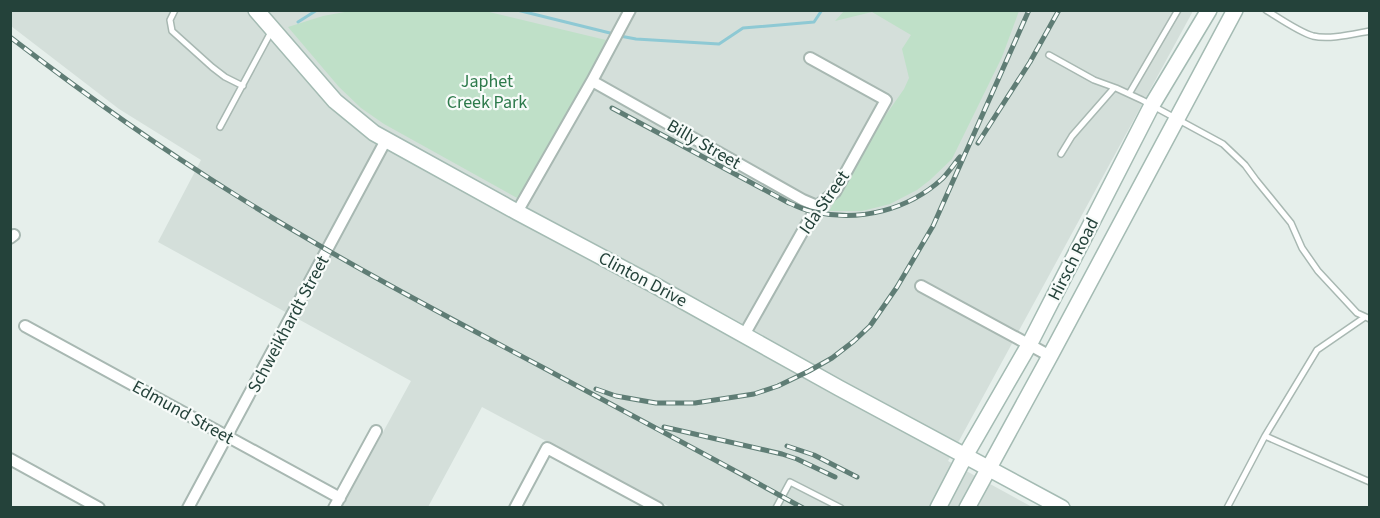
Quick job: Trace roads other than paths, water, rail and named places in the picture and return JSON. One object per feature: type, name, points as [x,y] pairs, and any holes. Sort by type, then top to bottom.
[{"type":"main road","name":"Clinton Drive","points":[[256,10],[335,101],[359,122],[386,140],[1057,506]]},
{"type":"main road","name":"Hirsch Road","points":[[938,507],[1029,345],[1152,105],[1209,10]]},
{"type":"main road","name":"Hirsch Road","points":[[968,507],[1234,10]]},
{"type":"street","points":[[517,212],[630,11]]},
{"type":"street","name":"Ida Street","points":[[744,334],[817,206],[835,192],[886,100],[810,58]]},
{"type":"street","name":"Billy Street","points":[[594,77],[773,183],[817,206]]},
{"type":"street","name":"Schweikhardt Street","points":[[188,507],[386,140]]},
{"type":"street","points":[[921,286],[1050,356]]},
{"type":"street","name":"Edmund Street","points":[[26,326],[227,436],[337,503]]},
{"type":"street","points":[[337,503],[376,431]]},
{"type":"street","points":[[515,507],[547,448],[642,504],[658,507]]},
{"type":"street","points":[[10,459],[99,507]]},
{"type":"lane","points":[[175,10],[170,21],[172,31],[219,72],[243,86]]},
{"type":"lane","points":[[1129,94],[1178,10]]},
{"type":"lane","points":[[1266,10],[1312,36],[1342,36],[1370,31]]},
{"type":"lane","points":[[220,127],[272,30]]},
{"type":"lane","points":[[1049,55],[1094,80],[1152,105],[1223,144],[1245,165],[1291,223],[1302,248],[1318,271],[1357,313],[1367,318]]},
{"type":"lane","points":[[1061,154],[1072,136],[1114,88]]},
{"type":"lane","points":[[1227,507],[1265,436],[1317,350],[1367,318]]},
{"type":"lane","points":[[1265,436],[1370,482]]},
{"type":"lane","points":[[776,507],[790,482],[841,507]]},
{"type":"waterway","points":[[298,22],[317,10]]},
{"type":"waterway","points":[[517,10],[614,34]]},
{"type":"waterway","points":[[620,36],[719,44],[743,28],[814,22],[822,10]]},
{"type":"railway","points":[[596,389],[616,396],[656,403],[695,403],[754,394],[778,386],[809,371],[832,358],[854,341],[870,326],[897,287],[933,226],[1029,10]]},
{"type":"railway","points":[[978,143],[1030,62],[1059,10]]},
{"type":"railway","points":[[10,37],[93,99],[205,176],[310,240],[425,305],[803,508]]},
{"type":"railway","points":[[612,108],[789,203],[808,211],[832,215],[866,214],[899,206],[929,190],[942,179],[960,157]]},
{"type":"railway","points":[[664,427],[782,454],[835,477]]},
{"type":"railway","points":[[787,446],[814,455],[857,477]]},
{"type":"park label","name":"Japhet Creek Park","points":[[487,91]]}]
